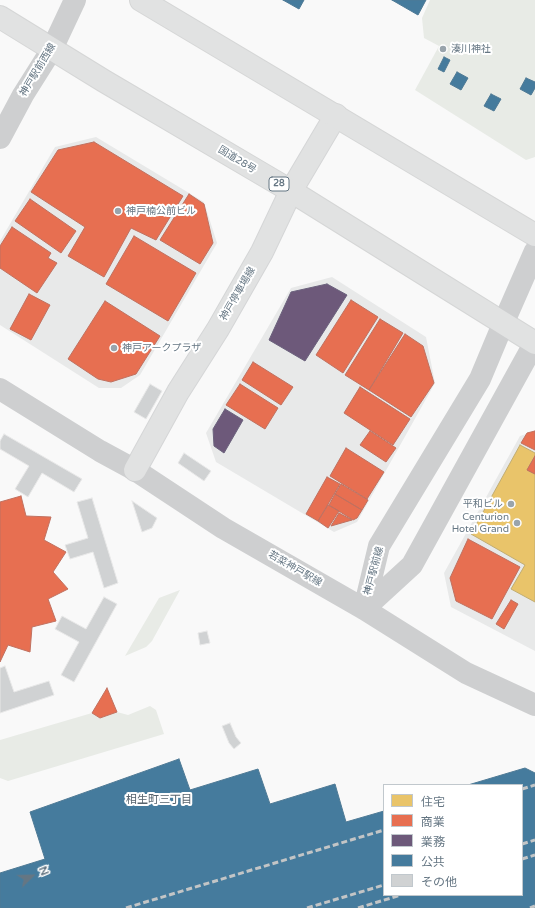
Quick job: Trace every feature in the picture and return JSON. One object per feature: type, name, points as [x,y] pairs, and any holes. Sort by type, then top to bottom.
[{"type":"main road","points":[[141,0],[535,235]]},
{"type":"main road","name":"国道28号","points":[[0,17],[291,191],[503,324],[535,342]]},
{"type":"main road","name":"神戸停車場線","points":[[135,470],[178,392],[218,329],[262,252],[291,191],[336,115]]},
{"type":"street","name":"神戸駅前西線","points":[[0,138],[23,95],[52,49],[75,0]]},
{"type":"street","name":"神戸駅前線","points":[[364,609],[379,546],[480,379],[535,251]]},
{"type":"street","name":"神戸駅前線","points":[[364,609],[412,565],[535,342]]},
{"type":"street","name":"若菜神戸駅線","points":[[0,389],[100,451],[135,470],[223,528],[364,609],[466,673],[535,705]]},
{"type":"shaded area","name":"湊川神社","points":[[430,0],[535,0],[535,157],[526,160],[415,90],[439,46],[424,38],[422,18]]},
{"type":"shaded area","points":[[96,137],[204,202],[217,243],[140,375],[121,388],[99,388],[0,325],[0,241],[55,147]]},
{"type":"shaded area","points":[[332,277],[426,337],[435,383],[357,522],[334,532],[216,462],[206,433],[291,288]]},
{"type":"shaded area","points":[[535,431],[535,651],[451,607],[444,573],[520,436]]},
{"type":"shaded area","points":[[180,590],[152,641],[146,647],[125,656],[159,598]]},
{"type":"shaded area","points":[[150,706],[156,710],[164,734],[8,781],[0,778],[0,740],[92,713],[100,718],[117,712],[128,715]]},
{"type":"building: 住宅","name":"平和ビル","points":[[520,445],[535,453],[535,456],[527,470],[535,474],[535,602],[511,589],[525,565],[471,534]]},
{"type":"building: 商業","name":"神戸楠公前ビル","points":[[94,142],[183,196],[156,240],[131,228],[104,277],[68,256],[85,227],[31,192],[58,150]]},
{"type":"building: 商業","points":[[189,194],[204,204],[213,243],[200,264],[160,240]]},
{"type":"building: 商業","points":[[30,199],[76,231],[61,253],[15,221]]},
{"type":"building: 商業","points":[[12,227],[51,253],[48,258],[57,263],[37,293],[0,268],[0,246]]},
{"type":"building: 商業","points":[[134,236],[196,273],[168,321],[106,284]]},
{"type":"building: 商業","points":[[29,294],[50,305],[31,340],[10,329]]},
{"type":"building: 商業","points":[[351,300],[378,317],[343,373],[316,355]]},
{"type":"building: 商業","name":"神戸アークプラザ","points":[[105,301],[160,336],[136,374],[111,382],[98,379],[68,359]]},
{"type":"building: 商業","points":[[380,319],[403,333],[369,390],[345,375]]},
{"type":"building: 商業","points":[[405,334],[423,346],[434,383],[411,417],[369,390]]},
{"type":"building: 商業","points":[[253,362],[293,387],[281,405],[242,380]]},
{"type":"building: 商業","points":[[240,384],[278,408],[265,429],[226,405]]},
{"type":"building: 商業","points":[[360,387],[410,419],[393,445],[344,413]]},
{"type":"building: 商業","points":[[370,431],[396,448],[386,462],[360,445]]},
{"type":"building: 商業","points":[[535,431],[535,450],[521,443],[527,433]]},
{"type":"building: 商業","points":[[346,448],[384,472],[367,499],[330,476]]},
{"type":"building: 商業","points":[[535,456],[535,474],[527,470]]},
{"type":"building: 商業","points":[[327,477],[340,484],[318,521],[306,514]]},
{"type":"building: 商業","points":[[341,484],[368,500],[362,510],[335,494]]},
{"type":"building: 商業","points":[[335,494],[362,510],[357,518],[353,520],[329,505]]},
{"type":"building: 商業","points":[[21,496],[26,516],[51,517],[44,540],[66,552],[53,572],[68,589],[48,599],[56,621],[32,627],[30,652],[8,645],[0,662],[0,502]]},
{"type":"building: 商業","points":[[328,505],[339,511],[328,528],[318,521]]},
{"type":"building: 商業","points":[[339,513],[352,520],[331,526]]},
{"type":"building: 商業","points":[[468,539],[520,567],[492,619],[456,601],[450,578]]},
{"type":"building: 商業","points":[[511,600],[518,604],[504,629],[496,624]]},
{"type":"building: 商業","points":[[107,688],[117,712],[100,718],[92,713]]},
{"type":"building: 業務","points":[[327,284],[347,295],[305,361],[269,340],[291,292]]},
{"type":"building: 業務","points":[[225,409],[243,420],[224,453],[214,446],[213,429]]},
{"type":"building: 公共","points":[[283,0],[304,0],[299,9]]},
{"type":"building: 公共","points":[[392,0],[426,0],[418,15]]},
{"type":"building: 公共","points":[[444,57],[450,60],[444,72],[438,69]]},
{"type":"building: 公共","points":[[457,72],[468,78],[461,90],[450,84]]},
{"type":"building: 公共","points":[[526,78],[535,82],[535,88],[531,95],[520,89]]},
{"type":"building: 公共","points":[[491,94],[501,99],[494,111],[484,106]]},
{"type":"building: 公共","points":[[179,759],[190,790],[258,769],[270,804],[335,784],[346,822],[383,811],[383,896],[523,896],[523,784],[471,784],[525,768],[535,773],[535,908],[0,908],[0,873],[45,859],[30,812]]},
{"type":"building: その他","points":[[150,384],[162,391],[146,419],[134,412]]},
{"type":"building: その他","points":[[4,434],[82,479],[74,492],[42,473],[28,497],[15,489],[29,466],[0,449],[0,441]]},
{"type":"building: その他","points":[[184,453],[211,471],[204,481],[178,463]]},
{"type":"building: その他","points":[[92,498],[118,583],[104,588],[93,552],[70,559],[65,545],[88,538],[77,502]]},
{"type":"building: その他","points":[[132,501],[157,518],[152,528],[142,532]]},
{"type":"building: その他","points":[[104,597],[117,604],[74,682],[61,675],[79,642],[55,629],[62,616],[86,629]]},
{"type":"building: その他","points":[[207,631],[210,643],[200,645],[198,633]]},
{"type":"building: その他","points":[[5,666],[14,692],[49,681],[54,695],[0,713],[0,668]]},
{"type":"building: その他","points":[[230,723],[236,737],[241,743],[234,749],[229,743],[222,726]]},
{"type":"railway","points":[[523,789],[535,785]]},
{"type":"railway","points":[[126,908],[383,830]]},
{"type":"railway","points":[[523,844],[535,840]]},
{"type":"railway","points":[[523,859],[535,855]]},
{"type":"railway","points":[[307,908],[383,885]]},
{"type":"railway","points":[[358,908],[398,896]]},
{"type":"railway","points":[[530,908],[535,906]]},
{"type":"place","name":"湊川神社","points":[[443,49]]},
{"type":"place","name":"神戸楠公前ビル","points":[[118,211]]},
{"type":"place","name":"神戸アークプラザ","points":[[114,348]]},
{"type":"place","name":"平和ビル","points":[[511,504]]},
{"type":"place","name":"Centurion Hotel Grand","points":[[517,523]]},
{"type":"district","name":"相生町三丁目","points":[[159,800]]}]
